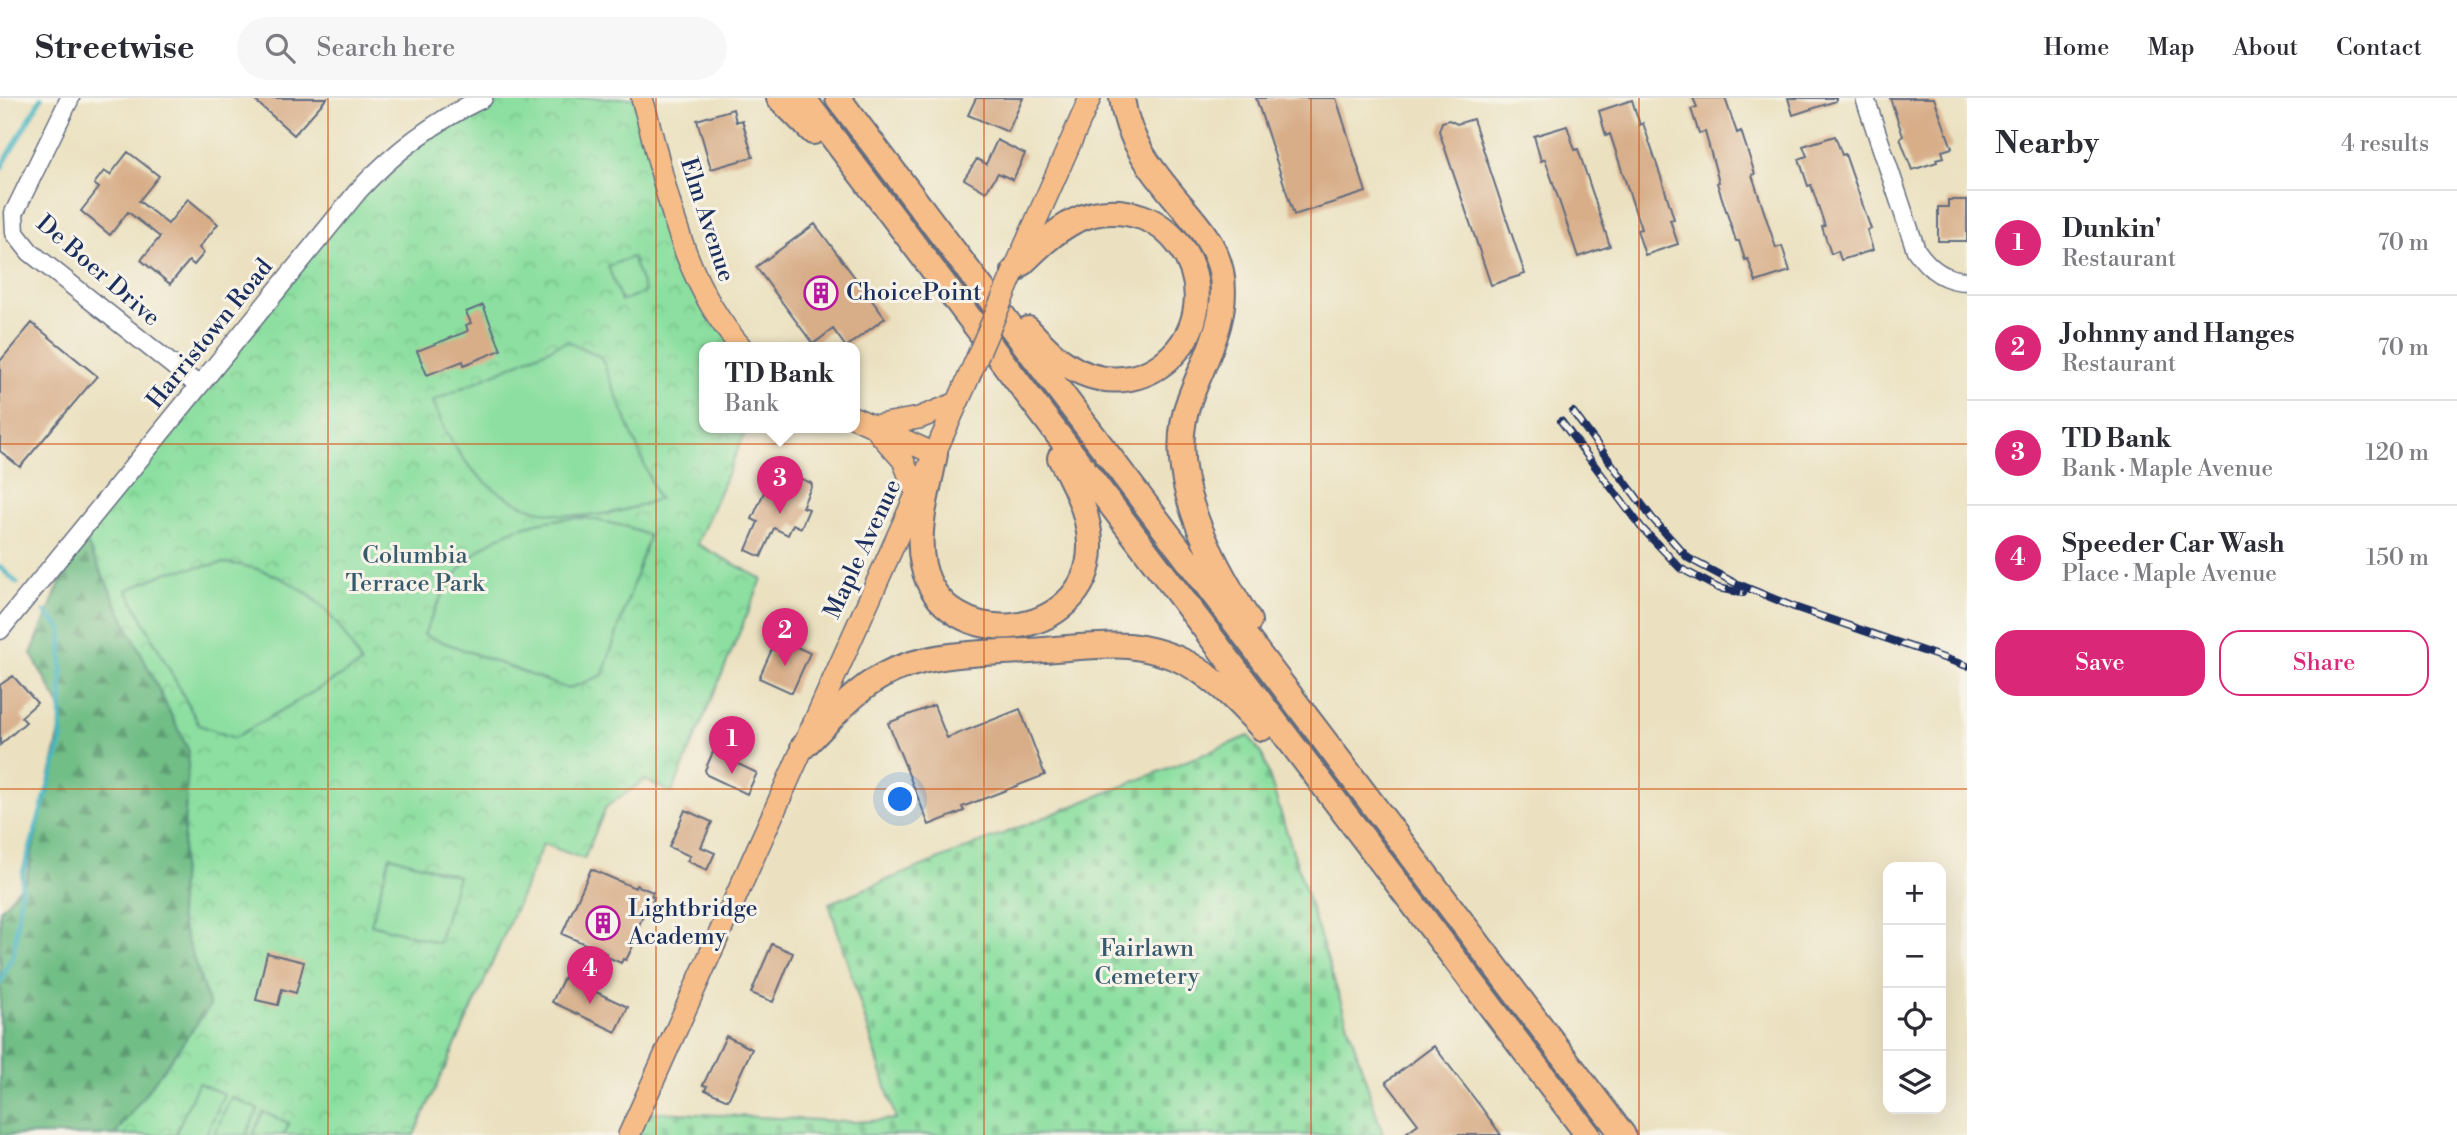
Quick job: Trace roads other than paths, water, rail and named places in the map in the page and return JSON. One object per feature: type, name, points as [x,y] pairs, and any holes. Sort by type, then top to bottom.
[{"type":"highway","points":[[779,98],[807,127],[853,165]]},
{"type":"highway","points":[[803,98],[1588,1135]]},
{"type":"highway","points":[[838,98],[1623,1135]]},
{"type":"highway","points":[[1122,98],[1128,126],[1138,147],[1212,246],[1221,270],[1222,317],[1183,421],[1182,463],[1193,508],[1218,567],[1237,601],[1341,763]]},
{"type":"highway","points":[[950,246],[1045,347],[1063,363],[1083,373],[1103,380],[1125,380],[1145,375],[1164,364],[1190,331],[1197,295],[1195,276],[1188,258],[1177,242],[1148,219],[1128,213],[1100,212],[1074,220],[1056,231],[1014,271]]},
{"type":"highway","points":[[935,454],[921,544],[928,580],[939,597],[954,611],[972,621],[991,626],[1011,628],[1051,615],[1071,595],[1087,569],[1090,549],[1084,510],[1051,443],[959,306]]},
{"type":"highway","points":[[803,747],[858,694],[901,667],[949,657],[1088,647],[1129,646],[1155,651],[1203,673],[1246,710],[1405,895]]},
{"type":"main road","name":"Elm Avenue","points":[[642,98],[682,244],[694,276],[723,327],[737,342]]},
{"type":"main road","name":"Maple Avenue","points":[[629,1135],[917,495],[1088,100]]},
{"type":"main road","points":[[864,422],[919,418],[960,396]]},
{"type":"main road","points":[[864,422],[935,454]]},
{"type":"main road","points":[[864,422],[903,460],[917,495]]},
{"type":"street","name":"De Boer Drive","points":[[70,98],[14,214],[15,233],[30,252],[199,386]]},
{"type":"street","name":"Harristown Road","points":[[0,630],[358,191],[381,166],[433,125],[483,98]]},
{"type":"street","points":[[1865,98],[1916,250],[1924,262],[1937,273],[1958,281],[1967,281]]},
{"type":"waterway","points":[[0,170],[41,98]]},
{"type":"waterway","points":[[0,567],[17,583]]},
{"type":"waterway","points":[[0,983],[14,952],[23,873],[61,743],[62,629],[45,612]]},
{"type":"railway","points":[[1573,412],[1652,518],[1688,558],[1733,582],[1794,607],[1967,666]]},
{"type":"railway","points":[[1561,421],[1641,527],[1680,568],[1718,588],[1743,593]]},
{"type":"place","name":"ChoicePoint","points":[[821,293]]},
{"type":"place","name":"TD Bank","points":[[780,514]]},
{"type":"place","name":"Johnny and Hanges","points":[[785,666]]},
{"type":"place","name":"Dunkin'","points":[[732,774]]},
{"type":"place","name":"Lightbridge Academy","points":[[603,923]]},
{"type":"place","name":"Speeder Car Wash","points":[[590,1004]]},
{"type":"park label","name":"Columbia Terrace Park","points":[[415,570]]},
{"type":"park label","name":"Fairlawn Cemetery","points":[[1147,963]]}]
